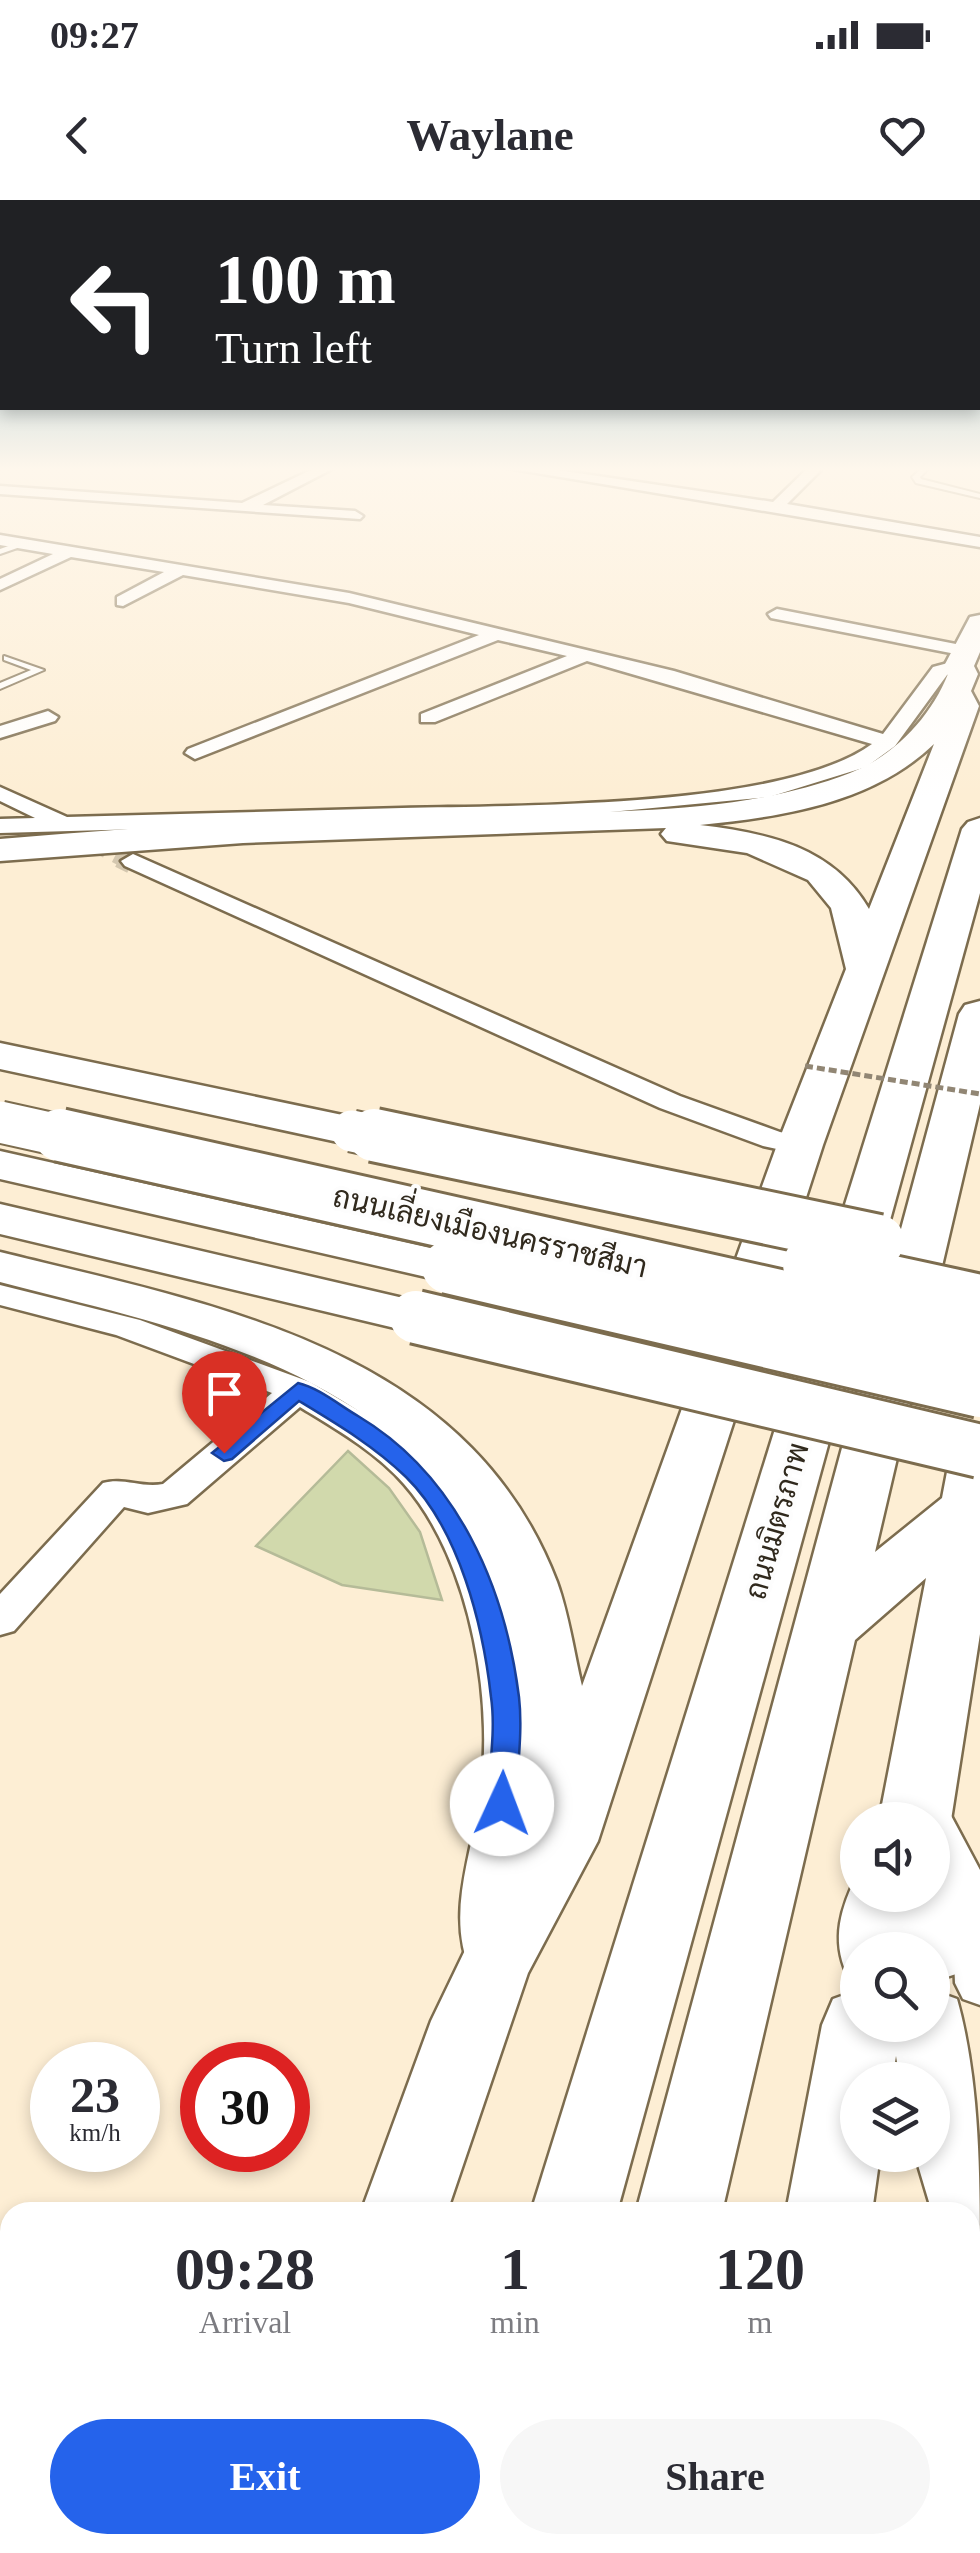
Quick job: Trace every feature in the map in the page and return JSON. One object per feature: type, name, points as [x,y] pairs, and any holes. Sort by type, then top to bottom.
[{"type":"highway","points":[[0,850],[255,832],[698,813],[812,796],[865,779],[901,759],[961,670],[980,622]]},
{"type":"highway","points":[[408,2202],[490,1975],[535,1878],[562,1841],[800,1145],[964,706],[961,670]]},
{"type":"highway","points":[[0,836],[230,827],[255,832]]},
{"type":"highway","name":"ถนนมิตรภาพ","points":[[577,2202],[980,829]]},
{"type":"highway","points":[[0,870],[132,851],[584,832],[690,834],[778,852],[835,884],[850,909],[857,953],[873,948],[964,886]]},
{"type":"highway","points":[[681,2202],[980,1014]]},
{"type":"highway","points":[[0,1056],[870,1240],[980,1267]]},
{"type":"highway","name":"ถนนเลี่ยงเมืองนครราชสีมา","points":[[0,1088],[980,1301]]},
{"type":"highway","name":"ถนนเลี่ยงเมืองนครราชสีมา","points":[[0,1122],[980,1341]]},
{"type":"highway","points":[[0,1165],[432,1292],[977,1470]]},
{"type":"highway","points":[[0,1196],[432,1292],[980,1422]]},
{"type":"highway","points":[[0,1219],[980,1391]]},
{"type":"highway","points":[[0,1267],[256,1337],[332,1370],[402,1411],[452,1455],[494,1508],[529,1592],[550,1689],[545,1775],[531,1831],[535,1878]]},
{"type":"highway","points":[[822,1631],[977,1470]]},
{"type":"highway","points":[[926,1802],[977,1470]]},
{"type":"highway","points":[[831,2202],[859,2042]]},
{"type":"highway","points":[[933,2042],[964,2188],[971,2202]]},
{"type":"street","points":[[123,600],[166,578]]},
{"type":"street","points":[[215,578],[349,598],[586,655],[747,697],[888,742]]},
{"type":"street","points":[[777,614],[961,670]]},
{"type":"street","points":[[195,753],[494,635]]},
{"type":"street","points":[[428,718],[586,655]]},
{"type":"street","points":[[0,826],[538,810],[717,799],[818,778],[859,763],[888,742],[940,671],[961,670]]},
{"type":"street","points":[[0,732],[48,717]]},
{"type":"street","points":[[0,793],[66,824]]},
{"type":"street","points":[[139,861],[670,1102],[774,1140],[800,1145]]},
{"type":"street","points":[[0,1294],[128,1328],[298,1390],[366,1431],[417,1474],[456,1528],[484,1602],[506,1699],[502,1804],[483,1898],[490,1975]]},
{"type":"street","points":[[0,1620],[116,1492],[148,1500],[174,1495],[298,1390]]},
{"type":"street","points":[[950,1862],[976,1909],[980,1983]]},
{"type":"lane","points":[[0,686],[39,670],[7,658]]},
{"type":"path","points":[[805,1066],[980,1094]]},
{"type":"building","points":[[348,1451],[389,1488],[420,1532],[442,1600],[342,1585],[256,1546]]},
{"type":"tunnel","points":[[63,826],[126,858]]},
{"type":"tunnel","points":[[121,855],[133,861]]},
{"type":"route","points":[[224,1453],[298,1390],[366,1431],[417,1474],[456,1528],[484,1602],[506,1699],[502,1804]]}]
